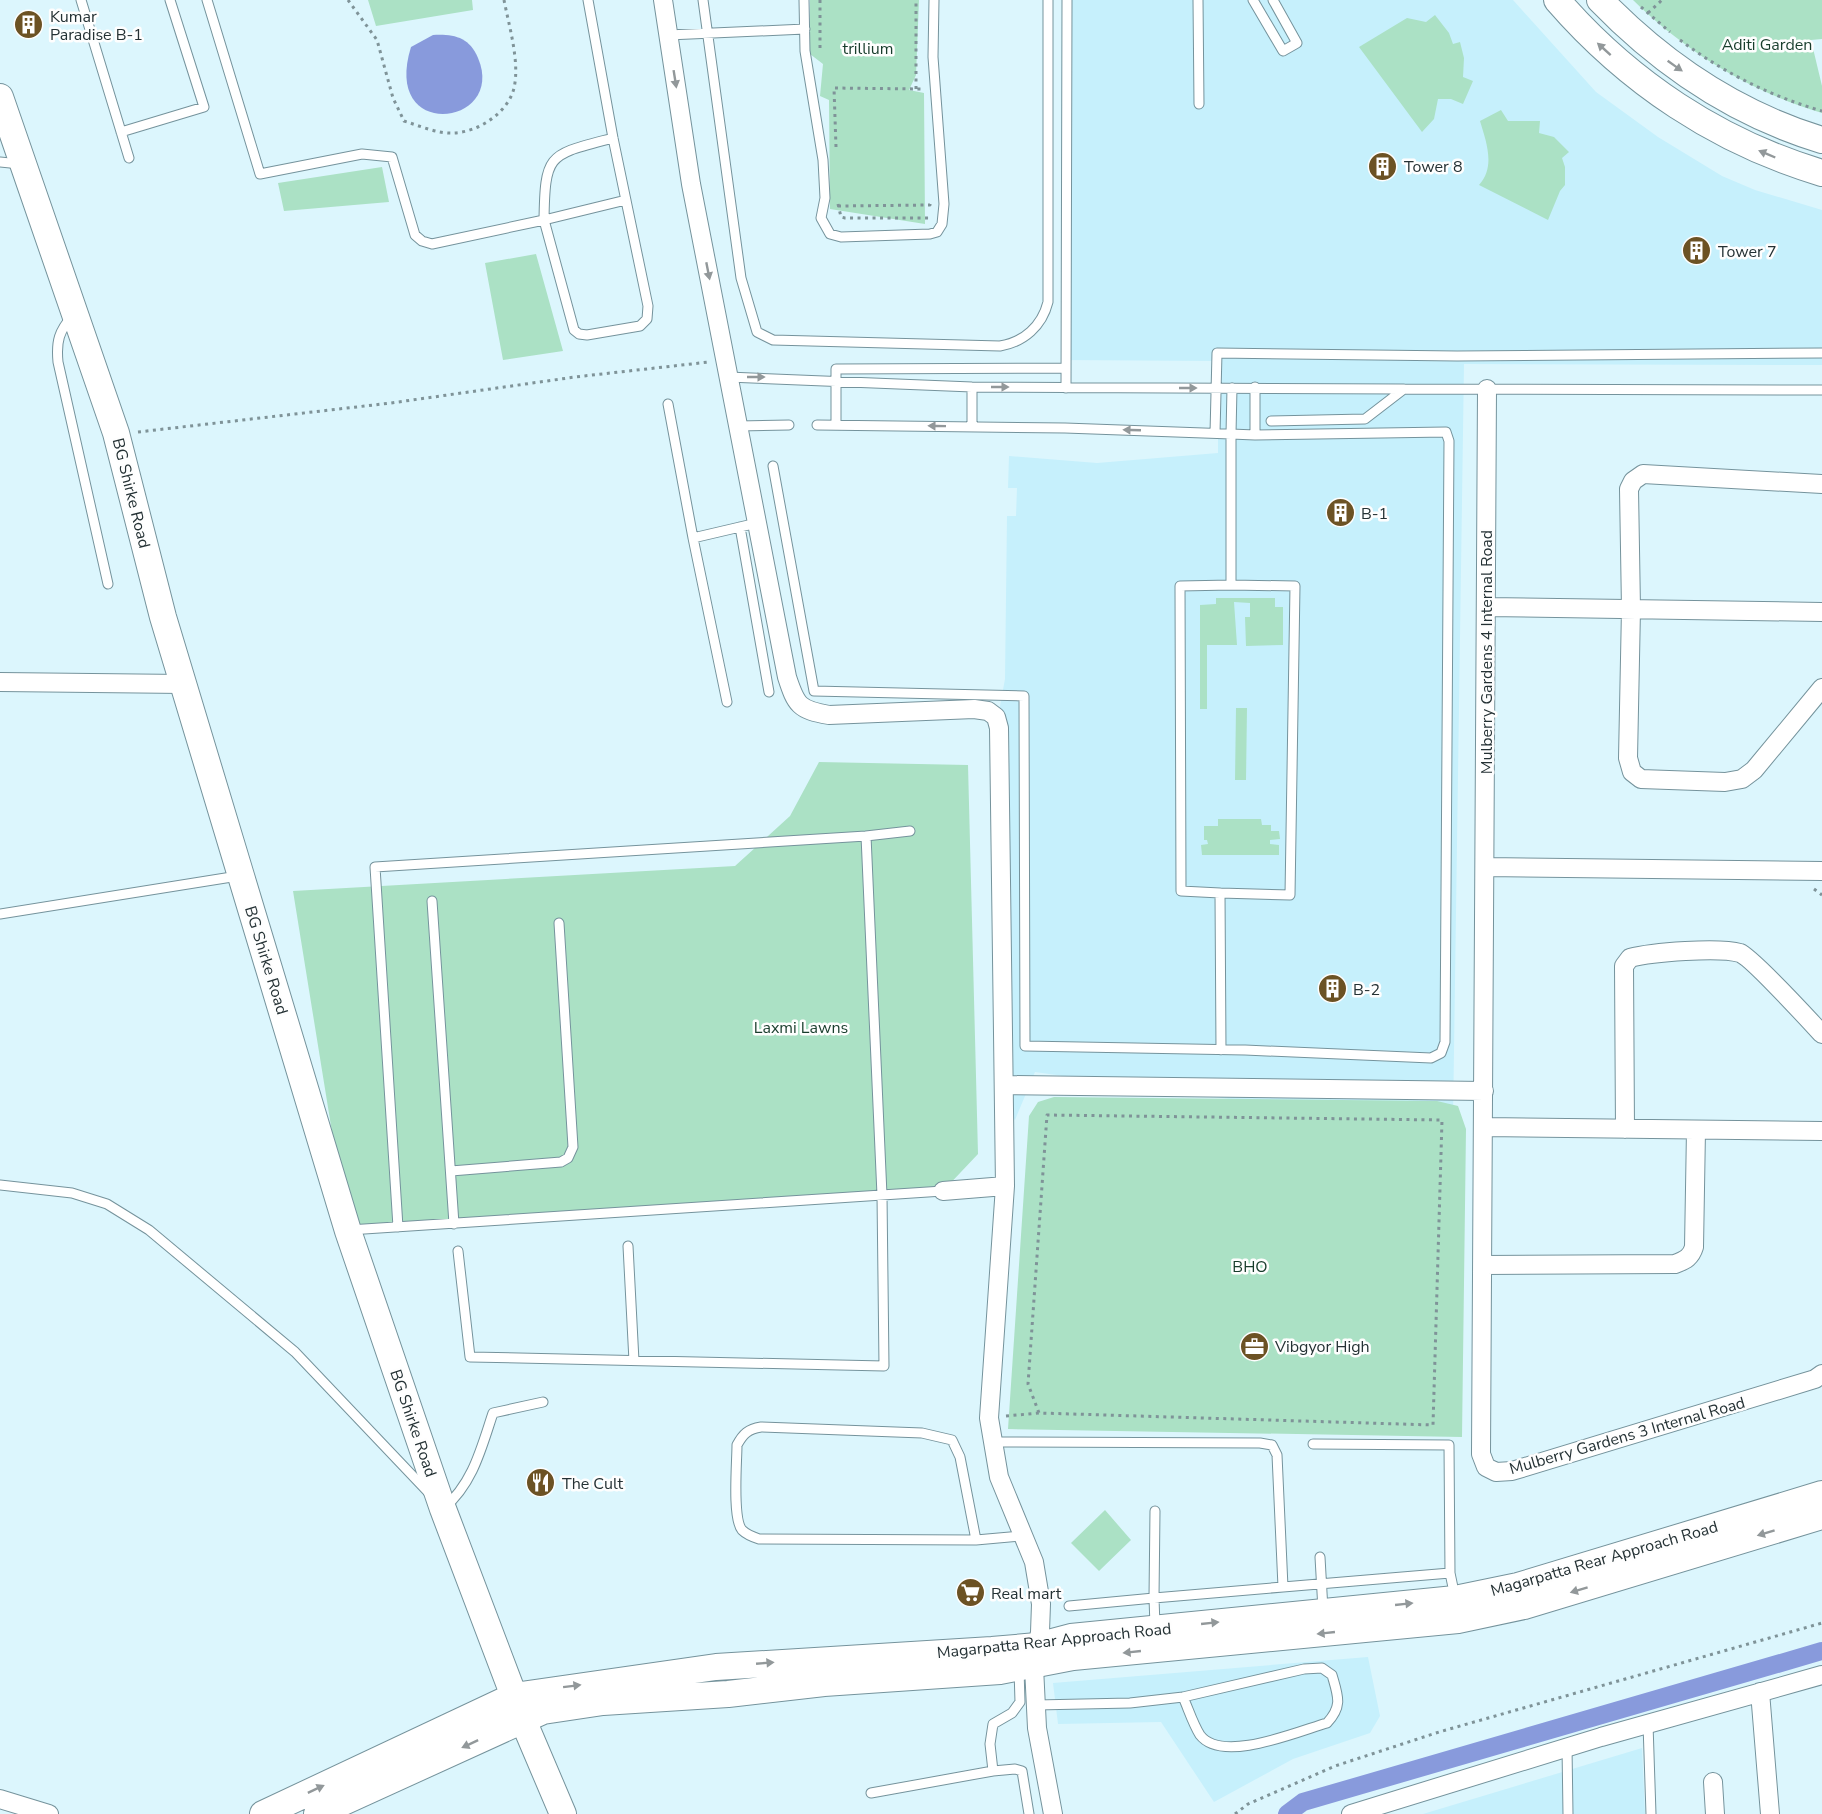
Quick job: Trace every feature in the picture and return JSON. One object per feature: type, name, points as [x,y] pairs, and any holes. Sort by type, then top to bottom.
[{"type":"street","points":[[663,0],[691,184],[738,426],[748,525],[795,701],[809,711],[829,715],[974,709],[988,711],[996,717],[999,728],[1006,1085],[1005,1186],[989,1418],[999,1477],[1034,1562],[1041,1604],[1030,1660],[1037,1728],[1053,1814]]},
{"type":"street","points":[[1557,0],[1623,66],[1678,107],[1738,141],[1822,173]]},
{"type":"street","points":[[1600,0],[1643,41],[1695,80],[1752,112],[1822,140]]},
{"type":"street","name":"BG Shirke Road","points":[[0,97],[26,164],[74,315],[116,433],[163,616],[348,1231],[443,1509],[523,1720],[563,1814]]},
{"type":"street","name":"Mulberry Gardens 4 Internal Road","points":[[1485,876],[1487,389]]},
{"type":"street","points":[[1822,484],[1643,474],[1633,481],[1629,489],[1631,609],[1628,758],[1632,772],[1641,779],[1725,782],[1742,779],[1754,770],[1822,688]]},
{"type":"street","points":[[1486,607],[1822,612]]},
{"type":"street","points":[[0,682],[184,684]]},
{"type":"street","points":[[1485,876],[1822,871]]},
{"type":"street","name":"Mulberry Gardens 3 Internal Road","points":[[1485,876],[1481,1454],[1486,1467],[1496,1472],[1512,1471],[1815,1379],[1822,1374]]},
{"type":"street","points":[[1625,1129],[1624,966],[1630,958],[1719,951],[1741,954],[1755,962],[1773,986],[1822,1034]]},
{"type":"street","points":[[1006,1085],[1484,1091]]},
{"type":"street","points":[[1484,1127],[1822,1131]]},
{"type":"street","points":[[1484,1265],[1676,1264],[1684,1261],[1691,1255],[1694,1246],[1696,1130]]},
{"type":"street","points":[[943,1191],[1005,1186]]},
{"type":"street","name":"Magarpatta Rear Approach Road","points":[[317,1814],[543,1711],[603,1702],[1030,1660],[1071,1637],[1455,1599],[1518,1586],[1822,1494]]},
{"type":"street","name":"Magarpatta Rear Approach Road","points":[[263,1814],[514,1696],[716,1667],[1073,1658],[1458,1620],[1524,1606],[1822,1516]]},
{"type":"street","points":[[1351,1814],[1567,1747],[1814,1677],[1822,1693]]},
{"type":"street","points":[[1760,1692],[1770,1814]]},
{"type":"street","points":[[1713,1782],[1715,1814]]},
{"type":"street","points":[[0,1799],[49,1814]]},
{"type":"lane","points":[[81,0],[129,158]]},
{"type":"lane","points":[[121,132],[204,106],[170,0]]},
{"type":"lane","points":[[207,0],[260,174],[362,154],[392,157],[415,235],[422,242],[432,244],[626,200]]},
{"type":"lane","points":[[588,0],[613,138],[648,306],[647,319],[640,326],[587,335],[579,334],[574,330],[544,220],[547,169],[556,157],[570,149],[613,138]]},
{"type":"lane","points":[[703,0],[741,278],[757,332],[773,340],[1000,346],[1016,344],[1044,318],[1048,302],[1048,0]]},
{"type":"lane","points":[[804,0],[805,51],[824,160],[825,198],[821,218],[830,234],[841,237],[937,232],[944,204],[933,57],[933,0]]},
{"type":"lane","points":[[1066,388],[1067,0]]},
{"type":"lane","points":[[1198,0],[1199,104]]},
{"type":"lane","points":[[1253,0],[1283,51],[1297,43],[1273,0]]},
{"type":"lane","points":[[668,36],[805,29]]},
{"type":"lane","points":[[0,162],[26,164]]},
{"type":"lane","points":[[74,315],[62,328],[56,343],[58,362],[108,584]]},
{"type":"lane","points":[[1215,433],[1217,353],[1457,356],[1822,353]]},
{"type":"lane","points":[[727,368],[837,381],[972,387],[1822,390]]},
{"type":"lane","points":[[836,425],[836,369],[1066,368]]},
{"type":"lane","points":[[972,387],[972,427]]},
{"type":"lane","points":[[1255,387],[1255,435]]},
{"type":"lane","points":[[1230,585],[1232,388]]},
{"type":"lane","points":[[1271,421],[1365,419],[1404,389]]},
{"type":"lane","points":[[668,404],[727,702]]},
{"type":"lane","points":[[738,426],[789,425]]},
{"type":"lane","points":[[773,465],[814,691],[1024,696],[1025,1046],[1431,1058],[1441,1053],[1445,1042],[1449,441],[1446,432],[1255,435],[817,425]]},
{"type":"lane","points":[[693,538],[748,525],[769,692]]},
{"type":"lane","points":[[1180,586],[1295,586],[1290,895],[1220,893],[1180,891],[1180,586]]},
{"type":"lane","points":[[399,1227],[375,867],[866,836],[910,831]]},
{"type":"lane","points":[[458,1251],[470,1357],[884,1366],[882,1195],[866,836]]},
{"type":"lane","points":[[0,914],[241,875]]},
{"type":"lane","points":[[1220,893],[1221,1050]]},
{"type":"lane","points":[[432,901],[454,1224]]},
{"type":"lane","points":[[451,1171],[561,1162],[568,1158],[573,1147],[559,923]]},
{"type":"lane","points":[[0,1185],[72,1193],[107,1204],[148,1230],[295,1352],[443,1509],[460,1495],[476,1467],[493,1413],[543,1402]]},
{"type":"lane","points":[[348,1231],[943,1191]]},
{"type":"lane","points":[[628,1246],[634,1361]]},
{"type":"lane","points":[[976,1540],[960,1457],[952,1440],[922,1433],[761,1427],[752,1428],[743,1435],[737,1445],[737,1515],[741,1529],[759,1539],[976,1540],[1022,1536]]},
{"type":"lane","points":[[993,1442],[1260,1443],[1272,1445],[1277,1455],[1283,1587]]},
{"type":"lane","points":[[1313,1444],[1449,1445],[1450,1573],[1455,1599]]},
{"type":"lane","points":[[1155,1511],[1156,1629]]},
{"type":"lane","points":[[1320,1557],[1323,1612]]},
{"type":"lane","points":[[1069,1606],[1450,1573]]},
{"type":"lane","points":[[993,1771],[990,1744],[993,1724],[1012,1713],[1020,1702],[1030,1660]]},
{"type":"lane","points":[[1036,1705],[1130,1703],[1183,1697],[1304,1669],[1322,1668],[1332,1675],[1340,1703],[1337,1713],[1327,1723],[1244,1747],[1218,1746],[1201,1736],[1183,1697]]},
{"type":"lane","points":[[1648,1724],[1651,1814]]},
{"type":"lane","points":[[1567,1747],[1568,1814]]},
{"type":"lane","points":[[871,1793],[1015,1768],[1022,1771],[1029,1814]]},
{"type":"path","points":[[348,0],[377,39],[393,98],[404,121],[456,133],[492,119],[504,110],[514,88],[514,62],[504,0]]},
{"type":"path","points":[[820,0],[820,53]]},
{"type":"path","points":[[916,0],[916,89]]},
{"type":"path","points":[[1640,6],[1688,46],[1731,74],[1775,97],[1822,111]]},
{"type":"path","points":[[836,159],[834,88],[929,90]]},
{"type":"path","points":[[838,206],[930,205],[930,193]]},
{"type":"path","points":[[838,194],[841,217],[845,218],[942,218]]},
{"type":"path","points":[[132,433],[391,403],[575,377],[727,368]]},
{"type":"path","points":[[989,1418],[1039,1413],[1433,1425],[1442,1120],[1047,1115],[1028,1384],[1039,1413]]},
{"type":"path","points":[[1235,1814],[1248,1804],[1335,1766],[1438,1732],[1822,1623]]},
{"type":"shaded area","points":[[1062,0],[1513,0],[1596,92],[1658,137],[1722,176],[1755,190],[1822,210],[1822,365],[1464,364],[1453,1119],[1445,1129],[1035,1072],[1015,1120],[1010,1115],[993,744],[1005,679],[1007,516],[1016,516],[1017,488],[1008,488],[1009,456],[1097,463],[1218,453],[1218,361],[1061,360]]},
{"type":"shaded area","points":[[1368,1657],[1380,1716],[1370,1733],[1293,1759],[1214,1802],[1161,1722],[1058,1724],[1053,1683]]},
{"type":"shaded area","points":[[1642,1748],[1645,1814],[1423,1814]]},
{"type":"green space","points":[[368,0],[472,0],[473,10],[376,26]]},
{"type":"green space","name":"trillium","points":[[810,0],[919,0],[916,75],[909,90],[924,93],[925,224],[830,209],[829,100],[820,96],[823,64],[810,54]]},
{"type":"green space","name":"Aditi Garden","points":[[1633,0],[1822,0],[1822,39],[1811,40],[1822,86],[1822,113],[1770,94],[1721,68],[1675,37]]},
{"type":"green space","points":[[1435,15],[1449,33],[1453,44],[1460,42],[1464,58],[1463,77],[1473,81],[1463,104],[1451,99],[1438,99],[1434,119],[1422,132],[1359,47],[1407,18],[1426,22]]},
{"type":"green space","points":[[1501,110],[1508,121],[1540,121],[1539,133],[1554,137],[1569,152],[1562,158],[1565,167],[1565,185],[1560,191],[1548,220],[1479,185],[1484,178],[1488,162],[1487,145],[1480,121]]},
{"type":"green space","points":[[382,167],[389,202],[284,211],[278,183]]},
{"type":"green space","points":[[536,254],[563,351],[503,360],[485,263]]},
{"type":"green space","points":[[1216,598],[1275,598],[1275,607],[1283,607],[1283,645],[1246,646],[1245,617],[1250,617],[1250,603],[1234,602],[1237,645],[1207,645],[1207,709],[1200,709],[1200,605],[1216,604]]},
{"type":"green space","points":[[1236,708],[1247,708],[1246,780],[1235,780]]},
{"type":"green space","name":"Laxmi Lawns","points":[[819,762],[968,765],[978,1154],[943,1191],[348,1231],[293,891],[735,866],[790,816]]},
{"type":"green space","points":[[1218,819],[1261,819],[1262,825],[1271,825],[1271,831],[1279,831],[1280,839],[1270,840],[1270,844],[1279,845],[1279,855],[1202,855],[1201,845],[1208,844],[1207,840],[1204,840],[1204,826],[1218,826]]},
{"type":"green space","name":"BHO","points":[[1054,1097],[1437,1101],[1458,1106],[1466,1129],[1462,1437],[1008,1429],[1029,1116],[1038,1102]]},
{"type":"green space","points":[[1105,1510],[1131,1540],[1099,1571],[1071,1543]]},
{"type":"water","points":[[433,35],[460,38],[470,45],[478,58],[482,81],[476,98],[462,110],[444,114],[427,111],[413,99],[406,78],[411,47]]},
{"type":"waterway","points":[[1287,1814],[1303,1802],[1822,1651]]},
{"type":"place","name":"Kumar Paradise B-1","points":[[29,25]]},
{"type":"place","name":"Tower 8","points":[[1383,166]]},
{"type":"place","name":"Tower 7","points":[[1697,251]]},
{"type":"place","name":"B-1","points":[[1340,513]]},
{"type":"place","name":"B-2","points":[[1332,989]]},
{"type":"place","name":"Vibgyor High","points":[[1254,1346]]},
{"type":"place","name":"The Cult","points":[[541,1483]]},
{"type":"place","name":"Real mart","points":[[970,1593]]}]
